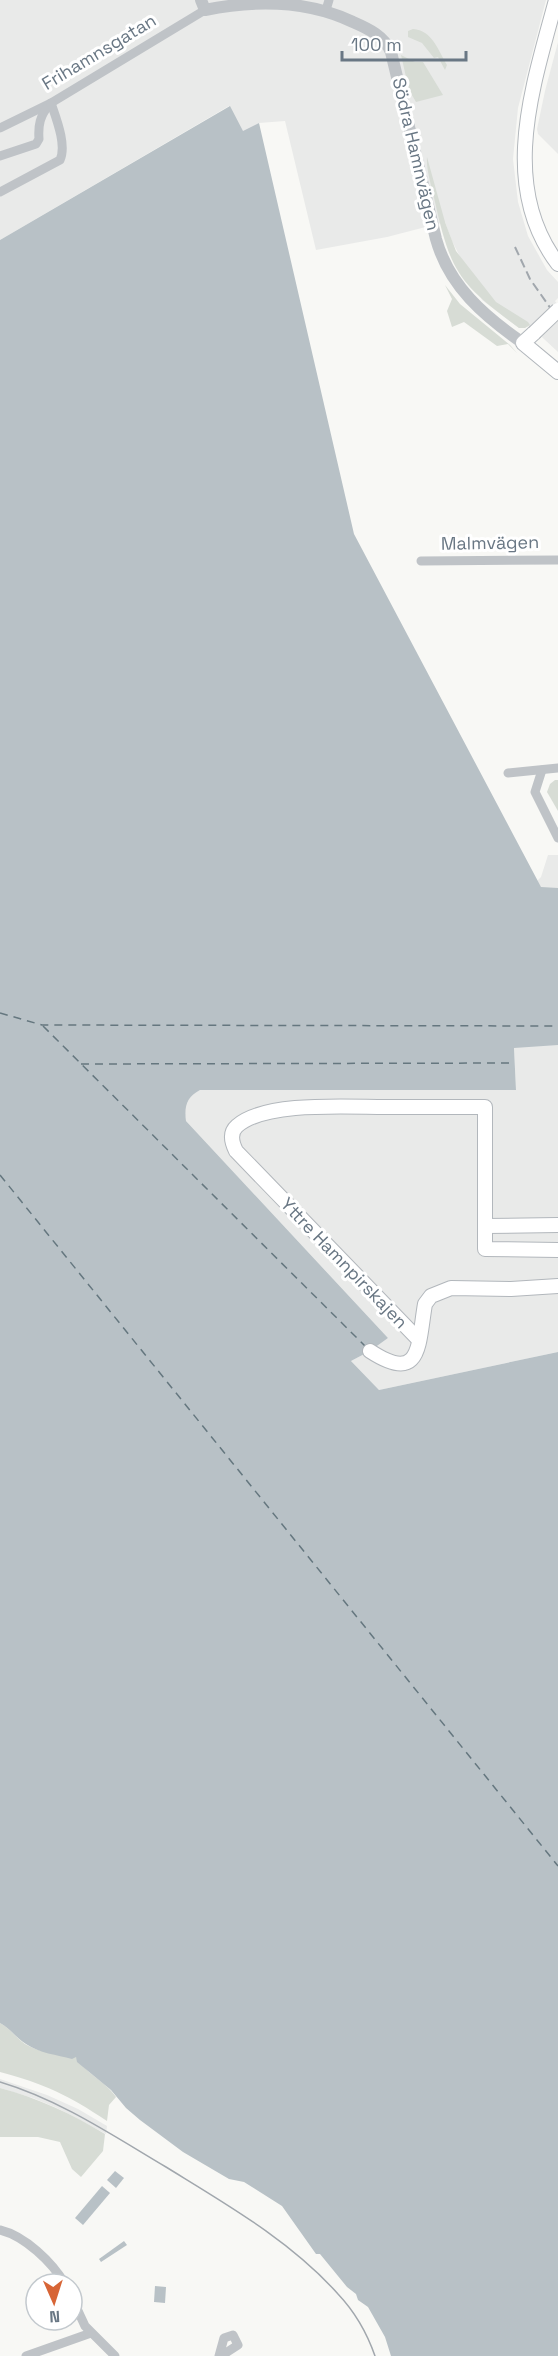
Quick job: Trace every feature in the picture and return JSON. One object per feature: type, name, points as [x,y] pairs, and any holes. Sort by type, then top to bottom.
[{"type":"main road","points":[[556,0],[529,109],[524,149],[528,195],[534,221],[547,250],[558,264]]},
{"type":"main road","points":[[523,344],[558,310]]},
{"type":"main road","name":"Södra Hamnvägen","points":[[523,344],[558,372]]},
{"type":"main road","name":"Yttre Hamnpirskajen","points":[[370,1351],[387,1362],[403,1364],[416,1354],[419,1340],[236,1151],[232,1143],[233,1131],[237,1126],[255,1116],[301,1107],[485,1107],[485,1226]]},
{"type":"main road","points":[[558,1225],[485,1226],[485,1249],[558,1250]]},
{"type":"main road","points":[[419,1340],[425,1304],[431,1296],[451,1288],[558,1286]]},
{"type":"street","name":"Södra Hamnvägen","points":[[203,5],[274,0],[327,5],[383,39],[388,46],[407,115],[436,239],[446,269],[462,291],[523,344]]},
{"type":"street","name":"Frihamnsgatan","points":[[0,128],[51,103],[203,5]]},
{"type":"street","points":[[0,156],[36,144],[39,139],[38,125],[43,112],[51,103]]},
{"type":"street","points":[[0,192],[60,160],[62,144],[51,103]]},
{"type":"street","name":"Malmvägen","points":[[421,561],[558,560]]},
{"type":"street","points":[[508,773],[558,768]]},
{"type":"street","points":[[542,770],[535,792],[558,838]]},
{"type":"street","points":[[0,2230],[22,2240],[55,2272]]},
{"type":"street","points":[[84,2324],[115,2356]]},
{"type":"street","points":[[26,2356],[91,2333]]},
{"type":"shaded area","points":[[0,0],[546,0],[518,108],[513,159],[518,202],[528,236],[547,270],[558,282],[558,298],[555,301],[558,305],[558,352],[530,326],[519,328],[482,300],[452,241],[445,222],[387,237],[316,250],[285,121],[259,123],[243,132],[229,106],[0,240]]},
{"type":"shaded area","points":[[413,29],[425,33],[434,42],[447,65],[445,70],[438,57],[434,58],[422,43],[408,37],[408,31]]},
{"type":"shaded area","points":[[558,42],[558,154],[538,134],[537,129]]},
{"type":"shaded area","points":[[401,55],[415,62],[423,62],[443,95],[416,102],[409,90]]},
{"type":"shaded area","points":[[230,106],[243,131],[259,123],[354,534],[541,887],[558,888],[558,1045],[514,1048],[516,1090],[200,1090],[189,1099],[185,1116],[186,1121],[388,1338],[351,1361],[379,1390],[558,1352],[558,2356],[391,2356],[385,2337],[368,2307],[358,2300],[356,2294],[347,2287],[320,2254],[316,2254],[282,2206],[244,2182],[229,2179],[183,2152],[126,2108],[111,2090],[77,2062],[76,2057],[72,2059],[37,2050],[22,2042],[0,2023],[0,240]]},
{"type":"shaded area","points":[[427,157],[445,222],[456,251],[496,302],[528,322],[530,325],[525,328],[519,328],[483,300],[461,276],[453,262],[441,226],[428,173]]},
{"type":"shaded area","points":[[445,285],[460,304],[510,345],[517,353],[508,344],[497,346],[464,322],[452,327],[447,311],[452,299]]},
{"type":"shaded area","points":[[558,780],[558,811],[547,792],[550,784]]},
{"type":"shaded area","points":[[548,855],[558,855],[558,888],[541,888],[537,881],[541,877]]},
{"type":"shaded area","points":[[558,1045],[558,1352],[379,1390],[351,1361],[388,1338],[186,1121],[184,1108],[192,1094],[200,1090],[516,1090],[514,1047]]},
{"type":"shaded area","points":[[0,2023],[31,2047],[76,2057],[84,2068],[116,2097],[109,2105],[107,2121],[56,2091],[0,2072]]},
{"type":"shaded area","points":[[0,2079],[47,2095],[78,2109],[107,2126],[106,2134],[57,2108],[0,2088]]},
{"type":"shaded area","points":[[0,2088],[54,2107],[105,2134],[103,2151],[81,2177],[72,2169],[60,2142],[38,2137],[0,2137]]},
{"type":"shaded area","points":[[115,2171],[124,2178],[116,2188],[107,2180]]},
{"type":"shaded area","points":[[102,2186],[110,2193],[83,2225],[75,2218]]},
{"type":"shaded area","points":[[124,2241],[127,2245],[101,2262],[99,2259]]},
{"type":"shaded area","points":[[155,2286],[166,2287],[165,2303],[154,2302]]},
{"type":"ferry route","points":[[0,1013],[42,1025],[558,1026]]},
{"type":"ferry route","points":[[43,1026],[365,1346]]},
{"type":"ferry route","points":[[81,1064],[514,1063]]},
{"type":"ferry route","points":[[0,1175],[558,1866]]},
{"type":"tram line","points":[[0,2082],[44,2098],[85,2119],[212,2195],[279,2240],[320,2275],[350,2308],[360,2323],[375,2356]]},
{"type":"railway","points":[[515,247],[530,279],[558,319]]}]
